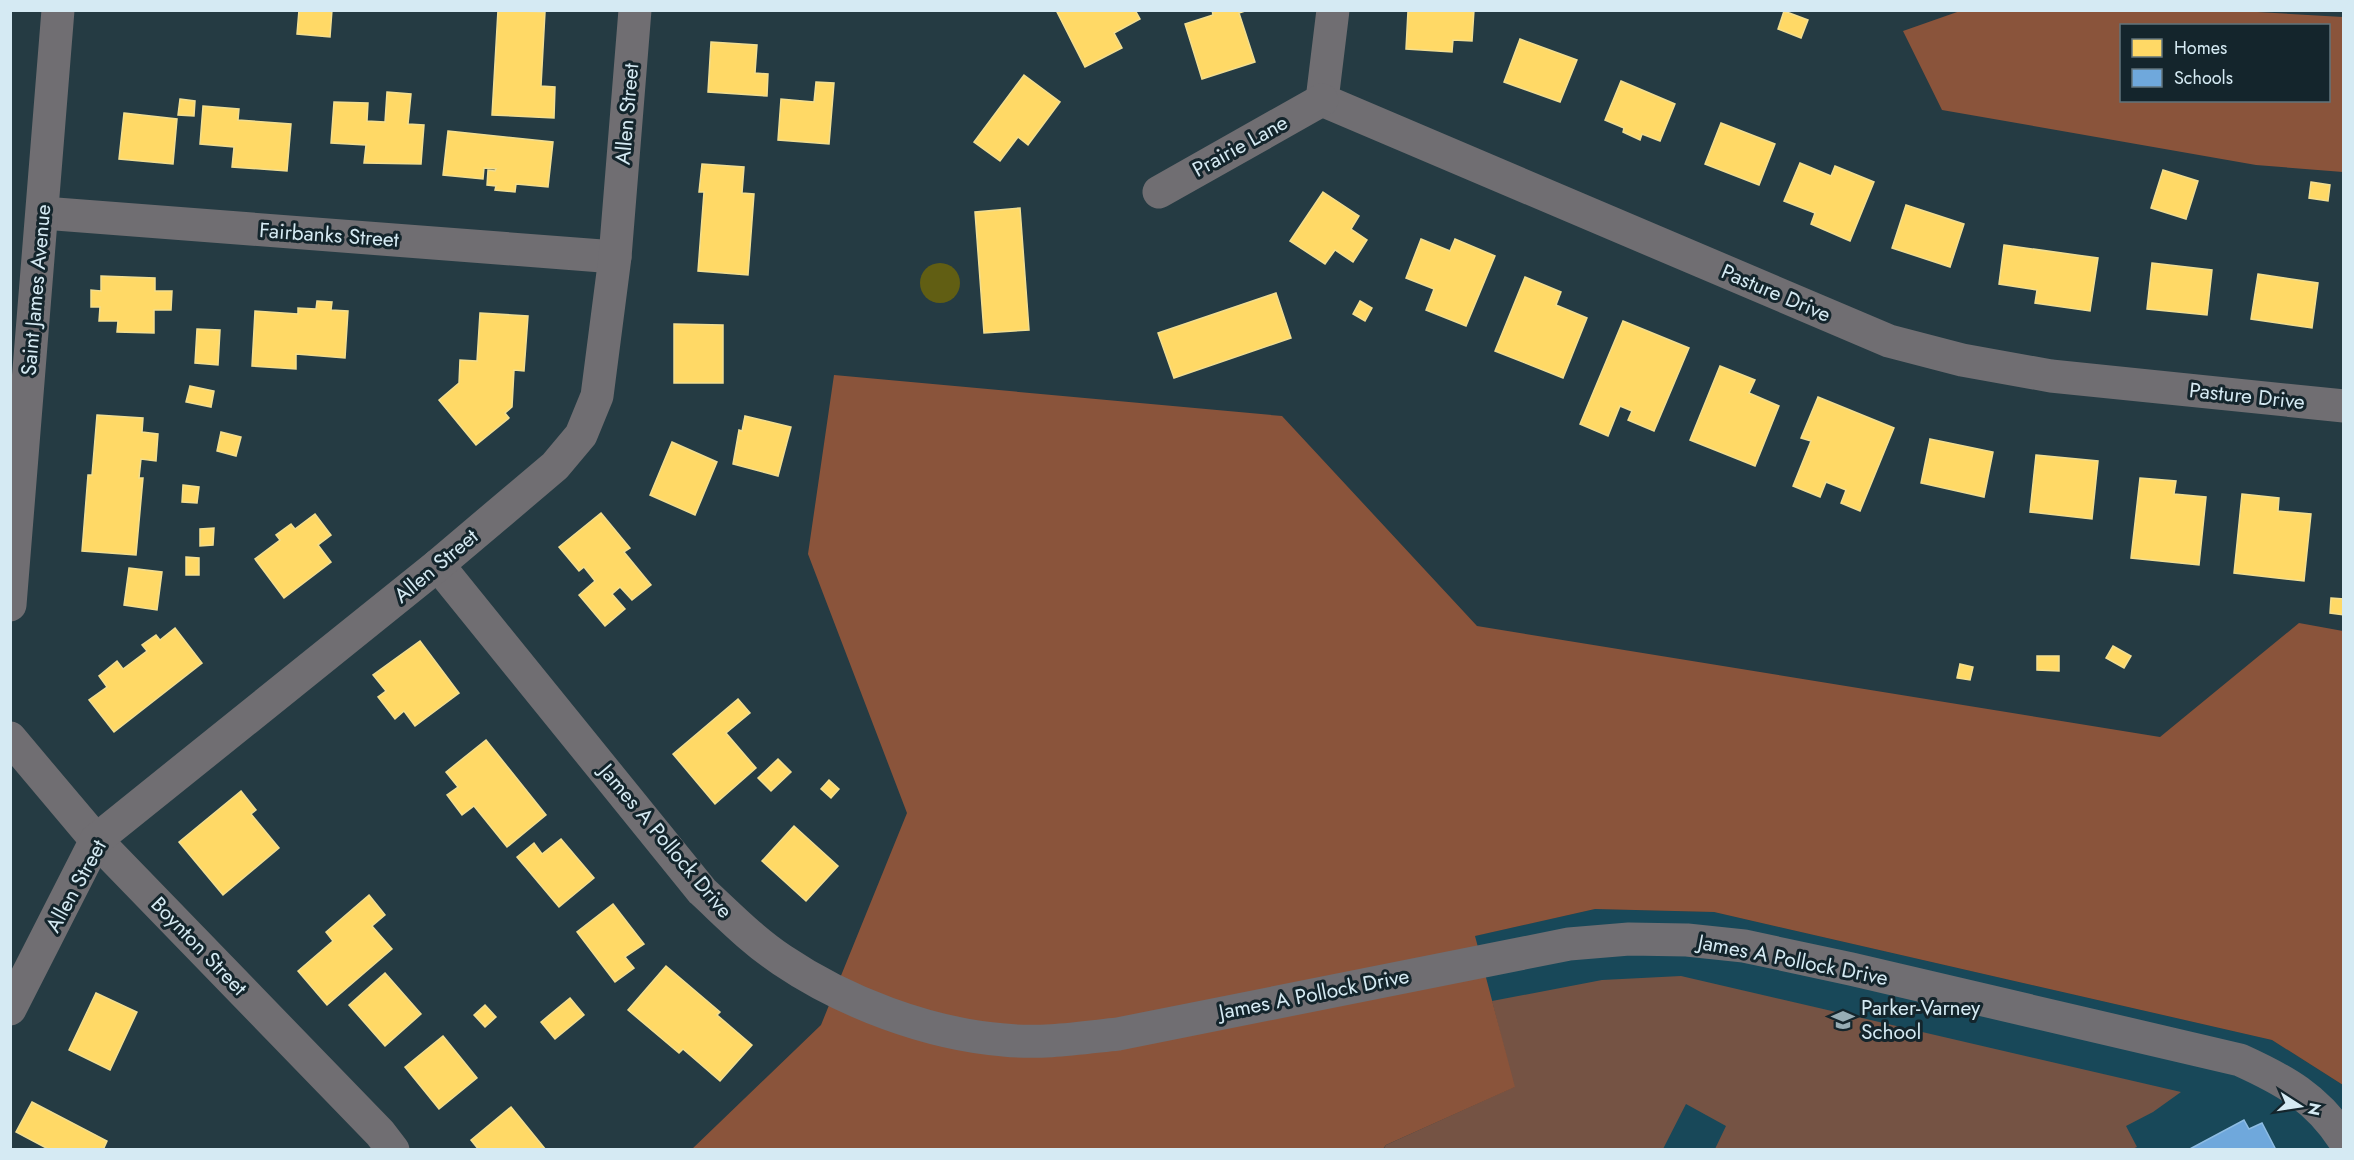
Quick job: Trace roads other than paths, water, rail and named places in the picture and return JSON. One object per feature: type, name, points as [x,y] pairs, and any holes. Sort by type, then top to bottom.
[{"type":"street","name":"Saint James Avenue","points":[[10,605],[58,10]]},
{"type":"street","name":"Allen Street","points":[[10,1009],[96,840],[438,565],[555,466],[581,435],[597,396],[615,258],[635,10]]},
{"type":"street","points":[[1322,100],[1333,10]]},
{"type":"street","name":"Prairie Lane","points":[[1158,192],[1322,100]]},
{"type":"street","name":"Pasture Drive","points":[[1322,100],[1889,341],[1962,360],[2051,376],[2343,406]]},
{"type":"street","name":"Fairbanks Street","points":[[43,213],[615,258]]},
{"type":"street","name":"James A Pollock Drive","points":[[438,565],[702,891],[743,930],[782,960],[836,990],[902,1019],[960,1034],[1004,1041],[1057,1040],[1118,1034],[1569,944],[1629,939],[1687,940],[1744,946],[1851,969],[2240,1060],[2282,1079],[2313,1103],[2343,1140]]},
{"type":"street","name":"Boynton Street","points":[[10,738],[96,840],[393,1149]]},
{"type":"place","name":"Parker-Varney School","points":[[1843,1020]]}]
